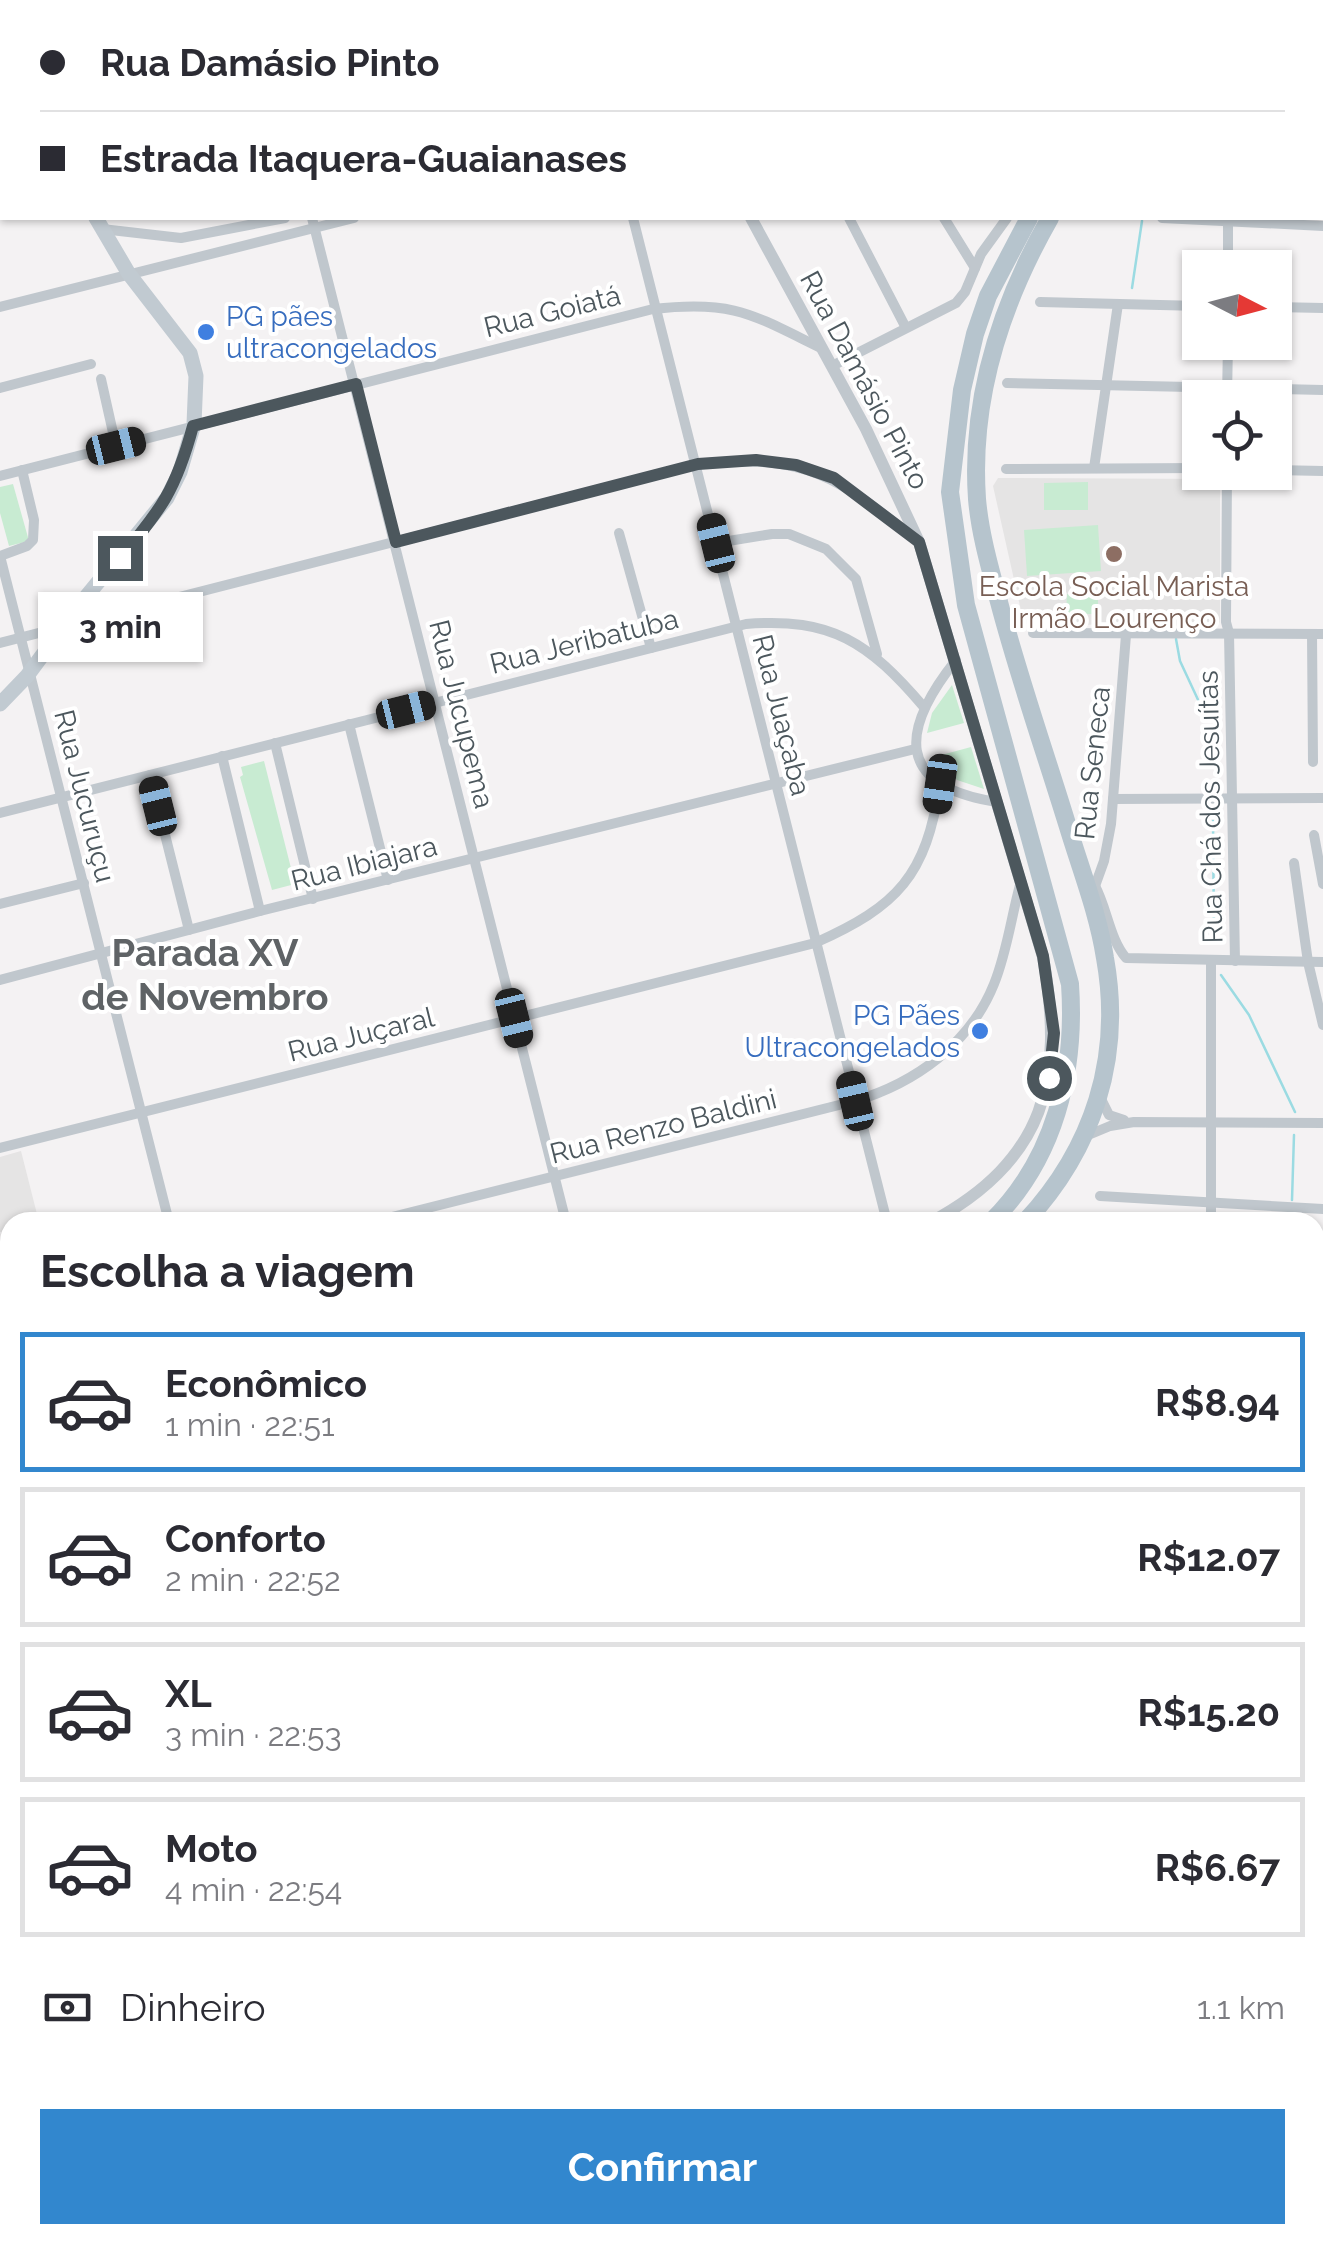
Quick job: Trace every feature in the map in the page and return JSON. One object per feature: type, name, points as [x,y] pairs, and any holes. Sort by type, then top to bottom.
[{"type":"main road","points":[[1000,1212],[1024,1185],[1054,1123],[1070,1060],[1070,984],[966,605],[950,492],[962,390],[975,334],[988,296],[1029,220]]},
{"type":"main road","points":[[1033,1212],[1062,1178],[1086,1136],[1099,1093],[1109,1033],[1110,997],[1091,887],[1007,633],[984,546],[976,486],[984,385],[993,348],[1016,280],[1049,220]]},
{"type":"main road","points":[[0,704],[168,498],[193,426],[197,399],[190,353],[129,274],[99,224]]},
{"type":"street","points":[[99,224],[181,238],[276,220]]},
{"type":"street","name":"Rua Juaçaba","points":[[634,220],[884,1212]]},
{"type":"street","name":"Rua Damásio Pinto","points":[[754,220],[893,482],[919,542],[1043,956],[1054,1033],[1049,1078],[1036,1118],[1012,1158],[976,1196],[948,1212]]},
{"type":"street","points":[[850,220],[905,326]]},
{"type":"street","points":[[945,220],[975,268]]},
{"type":"street","points":[[832,366],[956,302],[966,292],[975,268],[1006,220]]},
{"type":"street","points":[[1228,250],[1228,220],[1323,226]]},
{"type":"street","points":[[0,307],[314,222]]},
{"type":"street","name":"Rua Jucupema","points":[[314,222],[564,1212]]},
{"type":"street","points":[[1040,302],[1182,306]]},
{"type":"street","points":[[1094,468],[1118,304]]},
{"type":"street","name":"Rua Goiatá","points":[[0,476],[656,308],[716,306],[744,310],[820,348]]},
{"type":"street","points":[[1292,307],[1323,308]]},
{"type":"street","points":[[0,388],[91,364]]},
{"type":"street","points":[[101,379],[116,446]]},
{"type":"street","points":[[1007,383],[1182,390]]},
{"type":"street","points":[[1292,391],[1323,390]]},
{"type":"street","points":[[0,643],[696,464],[756,460],[818,472],[856,492],[919,542]]},
{"type":"street","points":[[1006,469],[1182,468]]},
{"type":"street","points":[[0,556],[33,540],[34,520],[22,470]]},
{"type":"street","points":[[1292,470],[1323,471]]},
{"type":"street","name":"Rua Chá dos Jesuítas","points":[[1227,490],[1226,622],[1230,633],[1234,797],[1233,961]]},
{"type":"street","points":[[619,533],[651,648]]},
{"type":"street","points":[[716,543],[789,534],[826,549],[856,579],[877,655]]},
{"type":"street","name":"Rua Jucuruçu","points":[[0,556],[166,1212]]},
{"type":"street","name":"Rua Jeribatuba","points":[[0,813],[736,625],[770,622],[820,629],[877,655],[923,706]]},
{"type":"street","points":[[1033,632],[1318,634],[1313,762]]},
{"type":"street","name":"Rua Seneca","points":[[1091,887],[1108,846],[1126,635]]},
{"type":"street","points":[[956,660],[923,706],[915,749],[926,769],[955,794],[997,802]]},
{"type":"street","points":[[349,724],[388,880]]},
{"type":"street","points":[[275,743],[314,898]]},
{"type":"street","name":"Rua Ibiajara","points":[[0,980],[260,911],[915,749]]},
{"type":"street","points":[[222,756],[260,911]]},
{"type":"street","points":[[150,774],[189,930]]},
{"type":"street","name":"Rua Juçaral","points":[[0,1148],[815,943],[872,914],[898,892],[931,835],[940,784]]},
{"type":"street","points":[[1113,799],[1323,798]]},
{"type":"street","points":[[1314,834],[1323,884]]},
{"type":"street","points":[[1294,863],[1308,962],[1323,1025]]},
{"type":"street","name":"Rua Renzo Baldini","points":[[412,1212],[882,1093],[938,1059],[972,1023],[993,988],[1020,882]]},
{"type":"street","points":[[0,904],[84,883]]},
{"type":"street","points":[[1091,887],[1108,912],[1119,950],[1126,958],[1323,962]]},
{"type":"street","name":"Rua Chá dos Jesuítas","points":[[1211,1212],[1212,961]]},
{"type":"street","points":[[1099,1093],[1109,1116],[1134,1122]]},
{"type":"street","points":[[1086,1136],[1134,1122],[1323,1124]]},
{"type":"street","points":[[1100,1196],[1323,1208]]},
{"type":"shaded area","name":"Escola Social Marista Irmão Lourenço","points":[[998,478],[1182,479],[1182,490],[1220,490],[1220,622],[1216,626],[1024,624],[993,486]]},
{"type":"shaded area","points":[[21,1151],[36,1212],[0,1212],[0,1157]]},
{"type":"green space","points":[[1088,482],[1088,510],[1044,510],[1044,483]]},
{"type":"green space","points":[[13,484],[29,541],[9,546],[0,513],[0,487]]},
{"type":"green space","points":[[1098,525],[1101,571],[1027,576],[1024,530]]},
{"type":"green space","points":[[1067,594],[1098,595],[1098,614],[1066,614]]},
{"type":"green space","points":[[952,685],[964,723],[927,733],[932,713]]},
{"type":"green space","points":[[971,747],[984,789],[957,780],[934,757]]},
{"type":"green space","points":[[264,761],[295,884],[272,890],[240,777],[241,767]]},
{"type":"waterway","points":[[1132,288],[1142,221]]},
{"type":"waterway","points":[[1173,618],[1175,631]]},
{"type":"waterway","points":[[1176,639],[1180,661],[1200,704]]},
{"type":"waterway","points":[[1213,821],[1214,942]]},
{"type":"waterway","points":[[1221,975],[1249,1015],[1295,1112]]},
{"type":"waterway","points":[[1292,1200],[1294,1135]]},
{"type":"place","name":"PG pães ultracongelados","points":[[206,332]]},
{"type":"place","name":"Escola Social Marista Irmão Lourenço","points":[[1114,554]]},
{"type":"place","name":"PG Pães Ultracongelados","points":[[980,1031]]},
{"type":"district","name":"Parada XV de Novembro","points":[[205,974]]},
{"type":"route","points":[[120,558],[168,498],[193,426],[356,384],[396,542],[698,464],[756,460],[796,465],[834,478],[919,542],[1043,956],[1054,1033],[1049,1078]]}]
